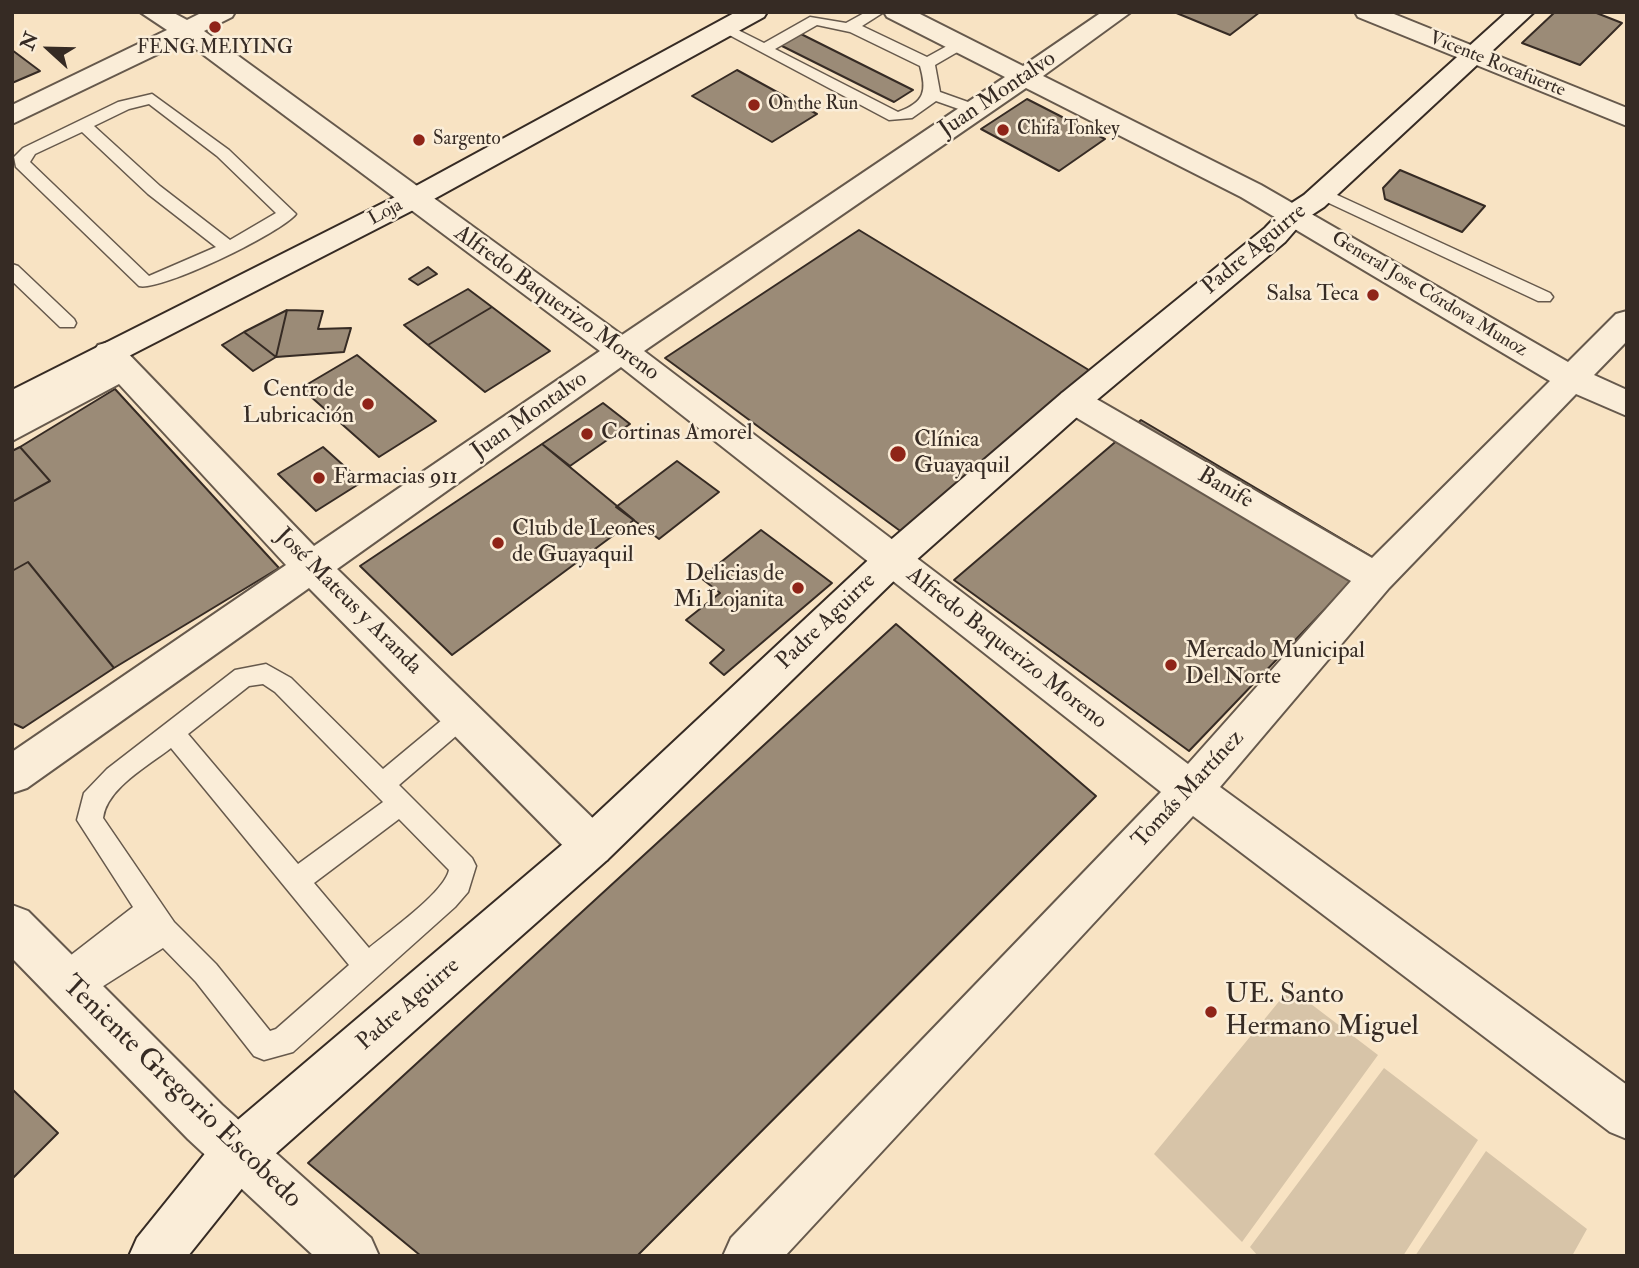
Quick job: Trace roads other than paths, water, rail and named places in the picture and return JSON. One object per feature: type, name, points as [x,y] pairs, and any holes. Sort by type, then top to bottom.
[{"type":"street","name":"Alfredo Baquerizo Moreno","points":[[152,12],[185,29],[622,351],[1190,789],[1627,1115]]},
{"type":"street","points":[[12,116],[223,12]]},
{"type":"street","name":"Loja","points":[[12,429],[116,361],[755,12]]},
{"type":"street","name":"General Jose Córdova Munoz","points":[[896,12],[1026,76],[1308,204],[1569,377],[1627,404]]},
{"type":"street","name":"Juan Montalvo","points":[[12,775],[622,351],[1119,12]]},
{"type":"street","name":"Vicente Rocafuerte","points":[[1367,12],[1496,35],[1627,118]]},
{"type":"street","name":"Vicente Rocafuerte","points":[[1430,12],[1496,35],[1627,93]]},
{"type":"street","name":"Padre Aguirre","points":[[155,1256],[238,1153],[592,846],[892,561],[1074,401],[1275,235],[1496,35]]},
{"type":"street","name":"Tomás Martínez","points":[[749,1256],[1190,789],[1376,578],[1569,377],[1627,322]]},
{"type":"street","name":"Loja","points":[[12,404],[56,380],[116,361]]},
{"type":"street","name":"José Mateus y Aranda","points":[[116,361],[312,568],[592,846]]},
{"type":"street","name":"Banife","points":[[1074,401],[1376,578]]},
{"type":"street","name":"Teniente Gregorio Escobedo","points":[[12,926],[238,1153],[353,1256]]},
{"type":"lane","points":[[800,12],[815,20],[844,28],[852,27],[877,12]]},
{"type":"lane","points":[[764,49],[815,20]]},
{"type":"lane","points":[[725,29],[885,114],[907,116],[931,97],[934,88],[927,63],[852,27]]},
{"type":"lane","points":[[927,63],[961,44]]},
{"type":"lane","points":[[931,97],[943,97],[976,110]]},
{"type":"lane","points":[[152,99],[223,153],[286,210],[285,217],[229,248],[145,282],[22,163],[22,157],[84,125],[124,105],[152,99]]},
{"type":"lane","points":[[907,116],[930,141]]},
{"type":"lane","points":[[84,125],[154,190],[229,248]]},
{"type":"lane","points":[[12,182],[33,176]]},
{"type":"lane","points":[[1308,204],[1544,297]]},
{"type":"lane","points":[[12,270],[67,323]]},
{"type":"lane","points":[[266,674],[283,685],[382,784],[463,866],[459,883],[283,1042],[264,1046],[206,973],[158,920],[90,820],[93,801],[116,777],[243,677],[266,674]]},
{"type":"lane","points":[[382,784],[462,717]]},
{"type":"lane","points":[[172,732],[368,967]]},
{"type":"lane","points":[[296,881],[401,803]]},
{"type":"lane","points":[[69,984],[158,920]]},
{"type":"place","name":"FENG MEIYING","points":[[215,27]]},
{"type":"place","name":"On the Run","points":[[754,105]]},
{"type":"place","name":"Chifa Tonkey","points":[[1003,130]]},
{"type":"place","name":"Sargento","points":[[419,140]]},
{"type":"place","name":"Salsa Teca","points":[[1373,295]]},
{"type":"place","name":"Centro de Lubricación","points":[[368,404]]},
{"type":"place","name":"Cortinas Amorel","points":[[587,434]]},
{"type":"place","name":"Clínica Guayaquil","points":[[898,454]]},
{"type":"place","name":"Farmacias 911","points":[[319,478]]},
{"type":"place","name":"Club de Leones de Guayaquil","points":[[498,543]]},
{"type":"place","name":"Delicias de Mi Lojanita","points":[[798,588]]},
{"type":"place","name":"Mercado Municipal Del Norte","points":[[1171,665]]},
{"type":"place","name":"UE. Santo Hermano Miguel","points":[[1211,1012]]}]
